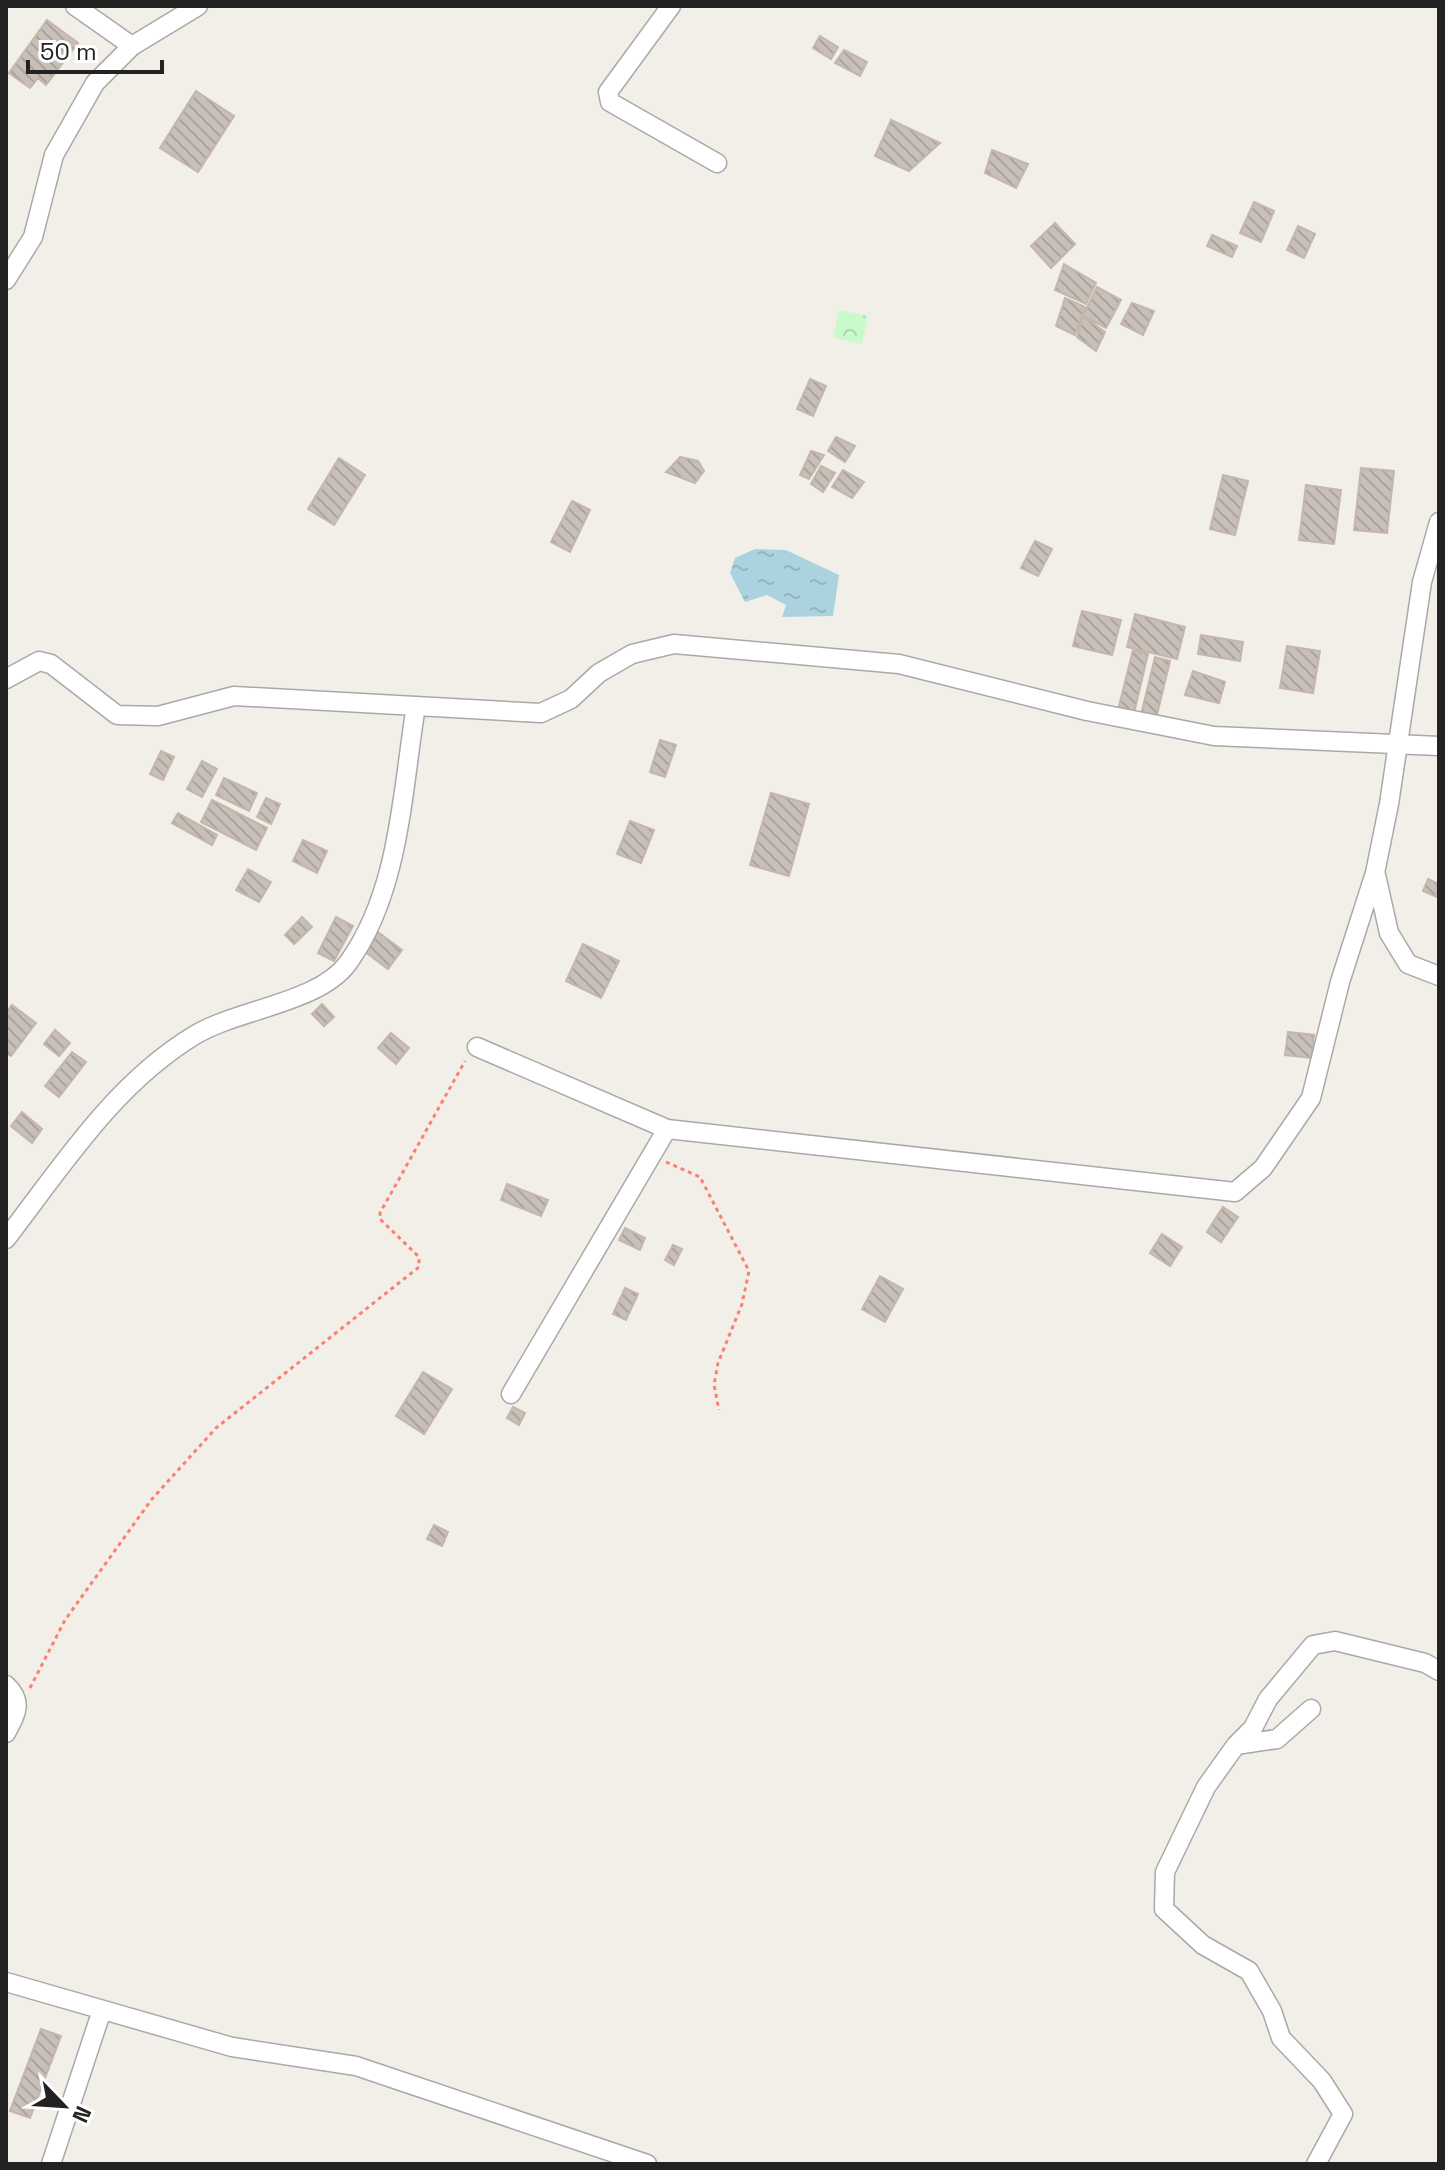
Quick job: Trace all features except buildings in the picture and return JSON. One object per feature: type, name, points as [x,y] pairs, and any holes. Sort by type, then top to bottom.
[{"type":"street","points":[[75,6],[132,46]]},
{"type":"street","points":[[6,280],[33,237],[54,155],[95,83],[132,46],[198,6]]},
{"type":"street","points":[[671,6],[608,92],[610,102],[717,163]]},
{"type":"street","points":[[477,1047],[667,1129],[1235,1192],[1263,1168],[1311,1098],[1340,982],[1375,873],[1389,804],[1422,582],[1439,522]]},
{"type":"street","points":[[6,679],[39,661],[51,664],[117,715],[158,716],[234,696],[541,713],[571,699],[599,673],[632,654],[674,644],[899,664],[1087,711],[1214,736],[1439,746]]},
{"type":"street","points":[[6,1239],[128,1087],[195,1035],[326,984],[347,964],[371,921],[388,876],[416,706]]},
{"type":"street","points":[[1375,873],[1389,933],[1408,964],[1439,976]]},
{"type":"street","points":[[511,1394],[667,1129]]},
{"type":"street","points":[[1316,2164],[1343,2114],[1322,2081],[1281,2038],[1272,2011],[1249,1971],[1203,1945],[1164,1909],[1165,1872],[1206,1787],[1236,1745],[1253,1728],[1268,1699],[1313,1645],[1335,1641],[1425,1663],[1439,1671]]},
{"type":"street","points":[[6,1685],[17,1698],[18,1711],[6,1733]]},
{"type":"street","points":[[1236,1745],[1277,1739],[1311,1709]]},
{"type":"street","points":[[6,1982],[232,2047],[356,2066],[647,2164]]},
{"type":"street","points":[[51,2164],[102,2010]]},
{"type":"path","points":[[18,1711],[65,1620],[152,1499],[216,1428],[419,1267],[419,1257],[380,1219],[380,1213],[472,1049],[477,1047]]},
{"type":"path","points":[[652,1155],[700,1177],[749,1271],[742,1304],[718,1363],[714,1385],[719,1410]]},
{"type":"green space","points":[[839,310],[868,316],[862,344],[833,337]]},
{"type":"water","points":[[755,549],[786,550],[839,575],[833,616],[782,617],[786,605],[767,595],[745,602],[730,573],[735,558]]}]
